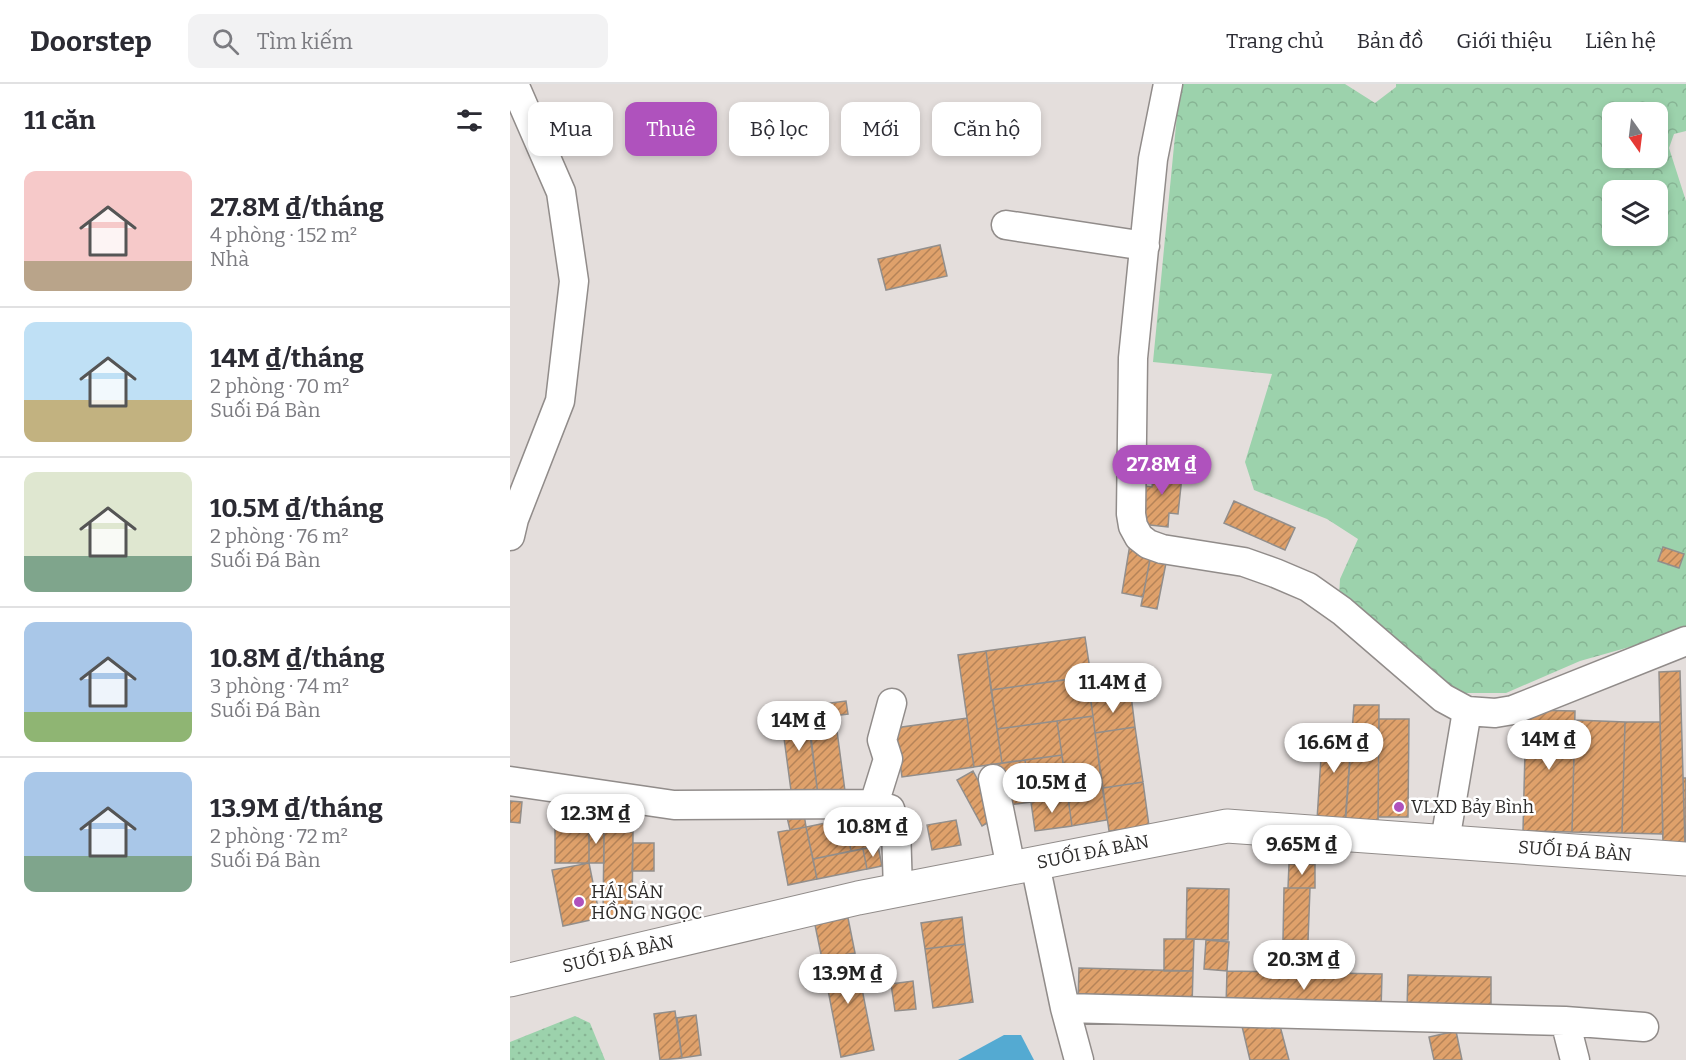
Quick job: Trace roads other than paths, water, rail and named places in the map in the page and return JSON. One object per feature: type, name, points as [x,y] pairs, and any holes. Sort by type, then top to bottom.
[{"type":"street","points":[[510,536],[514,519],[560,401],[574,281],[561,192],[514,84]]},
{"type":"street","points":[[1168,84],[1153,159],[1133,358],[1131,514],[1133,526],[1139,537],[1148,544],[1162,549],[1244,562],[1308,587],[1342,611],[1443,698],[1467,711],[1495,713],[1513,710],[1686,641]]},
{"type":"street","points":[[1006,225],[1144,246]]},
{"type":"street","points":[[874,804],[888,759],[882,740],[892,703]]},
{"type":"street","points":[[1445,841],[1467,711]]},
{"type":"street","points":[[993,779],[1023,866],[1079,1060]]},
{"type":"street","points":[[510,781],[674,805],[874,804],[890,809],[896,827],[898,891]]},
{"type":"street","name":"SUỐI ĐÁ BÀN","points":[[510,980],[835,904],[1227,826],[1686,859]]},
{"type":"street","points":[[1065,1008],[1566,1021],[1644,1027]]},
{"type":"street","points":[[1566,1021],[1575,1060]]},
{"type":"water","points":[[1004,1035],[1021,1035],[1034,1060],[958,1060]]},
{"type":"place","name":"VLXD Bảy Bình","points":[[1399,807]]},
{"type":"place","name":"HÁI SẢN HỒNG NGỌC","points":[[579,902]]}]
